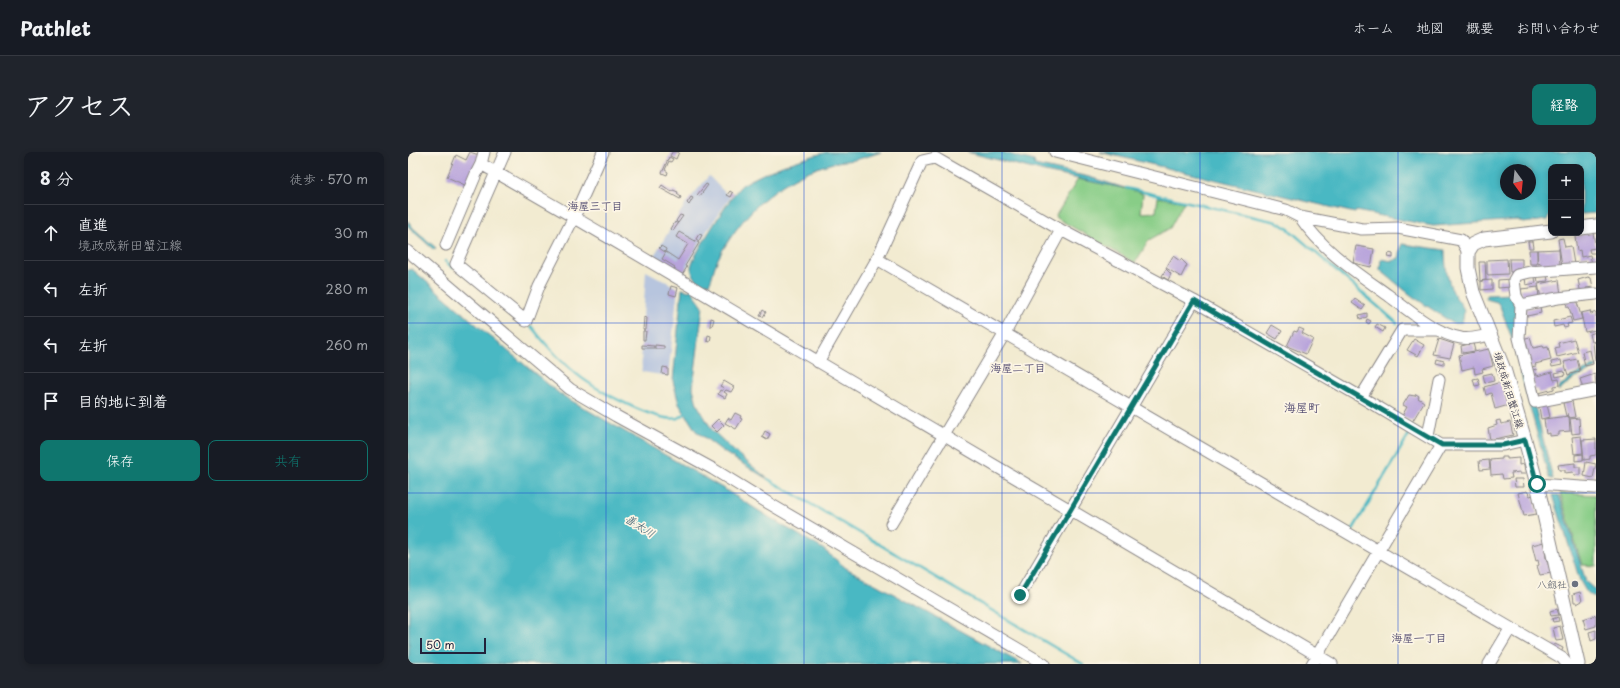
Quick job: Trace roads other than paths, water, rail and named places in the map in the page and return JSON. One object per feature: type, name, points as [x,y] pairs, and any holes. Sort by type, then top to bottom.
[{"type":"main road","points":[[1584,228],[1596,226]]},
{"type":"main road","points":[[1468,252],[1473,244],[1484,239],[1548,231]]},
{"type":"main road","name":"境政成新田蟹江線","points":[[1468,252],[1468,268],[1473,292],[1505,372],[1537,484],[1578,664]]},
{"type":"street","points":[[446,245],[481,164],[484,152]]},
{"type":"street","points":[[505,152],[456,264],[526,321],[539,286],[574,217],[603,152]]},
{"type":"street","points":[[1055,152],[1286,210],[1300,217],[1362,229],[1398,228],[1461,240],[1468,252]]},
{"type":"street","points":[[818,362],[877,260],[922,160],[935,158],[1061,230],[1194,301],[1442,445],[1503,445],[1525,440]]},
{"type":"street","points":[[481,164],[574,217],[679,280],[710,296],[818,362],[944,435],[1070,510],[1315,660],[1332,664]]},
{"type":"street","points":[[1300,217],[1309,230],[1343,262],[1417,317],[1439,330],[1462,339],[1491,335]]},
{"type":"street","points":[[891,524],[1005,333],[1061,230]]},
{"type":"street","points":[[408,251],[570,388],[616,416],[713,469],[1044,664]]},
{"type":"street","points":[[877,260],[1131,406],[1510,629],[1562,658],[1567,664]]},
{"type":"street","points":[[1596,267],[1530,272],[1517,275],[1514,280],[1516,296],[1521,305],[1519,338],[1535,402],[1596,390]]},
{"type":"street","points":[[1521,305],[1558,298],[1596,294]]},
{"type":"street","points":[[1020,595],[1194,301]]},
{"type":"street","points":[[1361,397],[1402,330],[1439,330]]},
{"type":"street","points":[[1428,436],[1439,379]]},
{"type":"street","points":[[1315,660],[1442,445]]},
{"type":"street","points":[[1537,484],[1596,488]]},
{"type":"street","points":[[1489,664],[1510,629]]},
{"type":"water","points":[[827,152],[881,152],[854,160],[836,162],[817,168],[802,174],[775,190],[752,211],[731,237],[718,258],[711,280],[706,288],[698,284],[693,292],[703,306],[693,388],[697,404],[712,430],[734,451],[769,480],[725,453],[696,431],[679,404],[673,381],[682,289],[690,291],[697,280],[691,269],[693,261],[714,224],[742,185],[763,174],[805,158]]},
{"type":"water","points":[[967,152],[1002,152],[1034,161],[1035,165],[1089,177],[1128,189],[1045,172]]},
{"type":"water","points":[[1100,152],[1596,152],[1596,213],[1584,214],[1584,164],[1548,164],[1547,220],[1523,223],[1518,220],[1433,226],[1356,211],[1355,213]]},
{"type":"water","points":[[408,221],[413,228],[436,248],[434,250],[408,226]]},
{"type":"water","points":[[1402,244],[1445,250],[1448,278],[1454,294],[1464,310],[1462,322],[1456,324],[1451,322],[1412,296],[1380,270],[1381,259],[1392,261],[1399,258]]},
{"type":"water","name":"善太川","points":[[412,269],[560,394],[724,489],[823,549],[846,568],[1022,664],[409,664],[408,270]]},
{"type":"water","points":[[1515,294],[1518,339],[1553,479],[1549,478],[1511,336],[1500,306],[1497,302],[1486,299],[1486,295]]},
{"type":"water","points":[[1596,365],[1596,368],[1572,380],[1559,391],[1558,389],[1571,377]]},
{"type":"water","points":[[1553,495],[1559,495],[1586,582],[1596,591],[1596,598],[1587,593],[1580,581]]},
{"type":"waterway","points":[[1126,188],[1277,222],[1286,227],[1397,323]]},
{"type":"waterway","points":[[445,261],[453,268]]},
{"type":"waterway","points":[[531,326],[562,361],[583,379],[602,391],[629,405],[657,416],[678,418],[686,413]]},
{"type":"waterway","points":[[1352,531],[1411,431]]},
{"type":"waterway","points":[[768,479],[1083,664]]},
{"type":"place","name":"八劔社","points":[[1575,584]]},
{"type":"district","name":"海屋三丁目","points":[[595,206]]},
{"type":"district","name":"海屋二丁目","points":[[1018,368]]},
{"type":"district","name":"海屋町","points":[[1302,408]]},
{"type":"district","name":"海屋一丁目","points":[[1419,638]]}]
